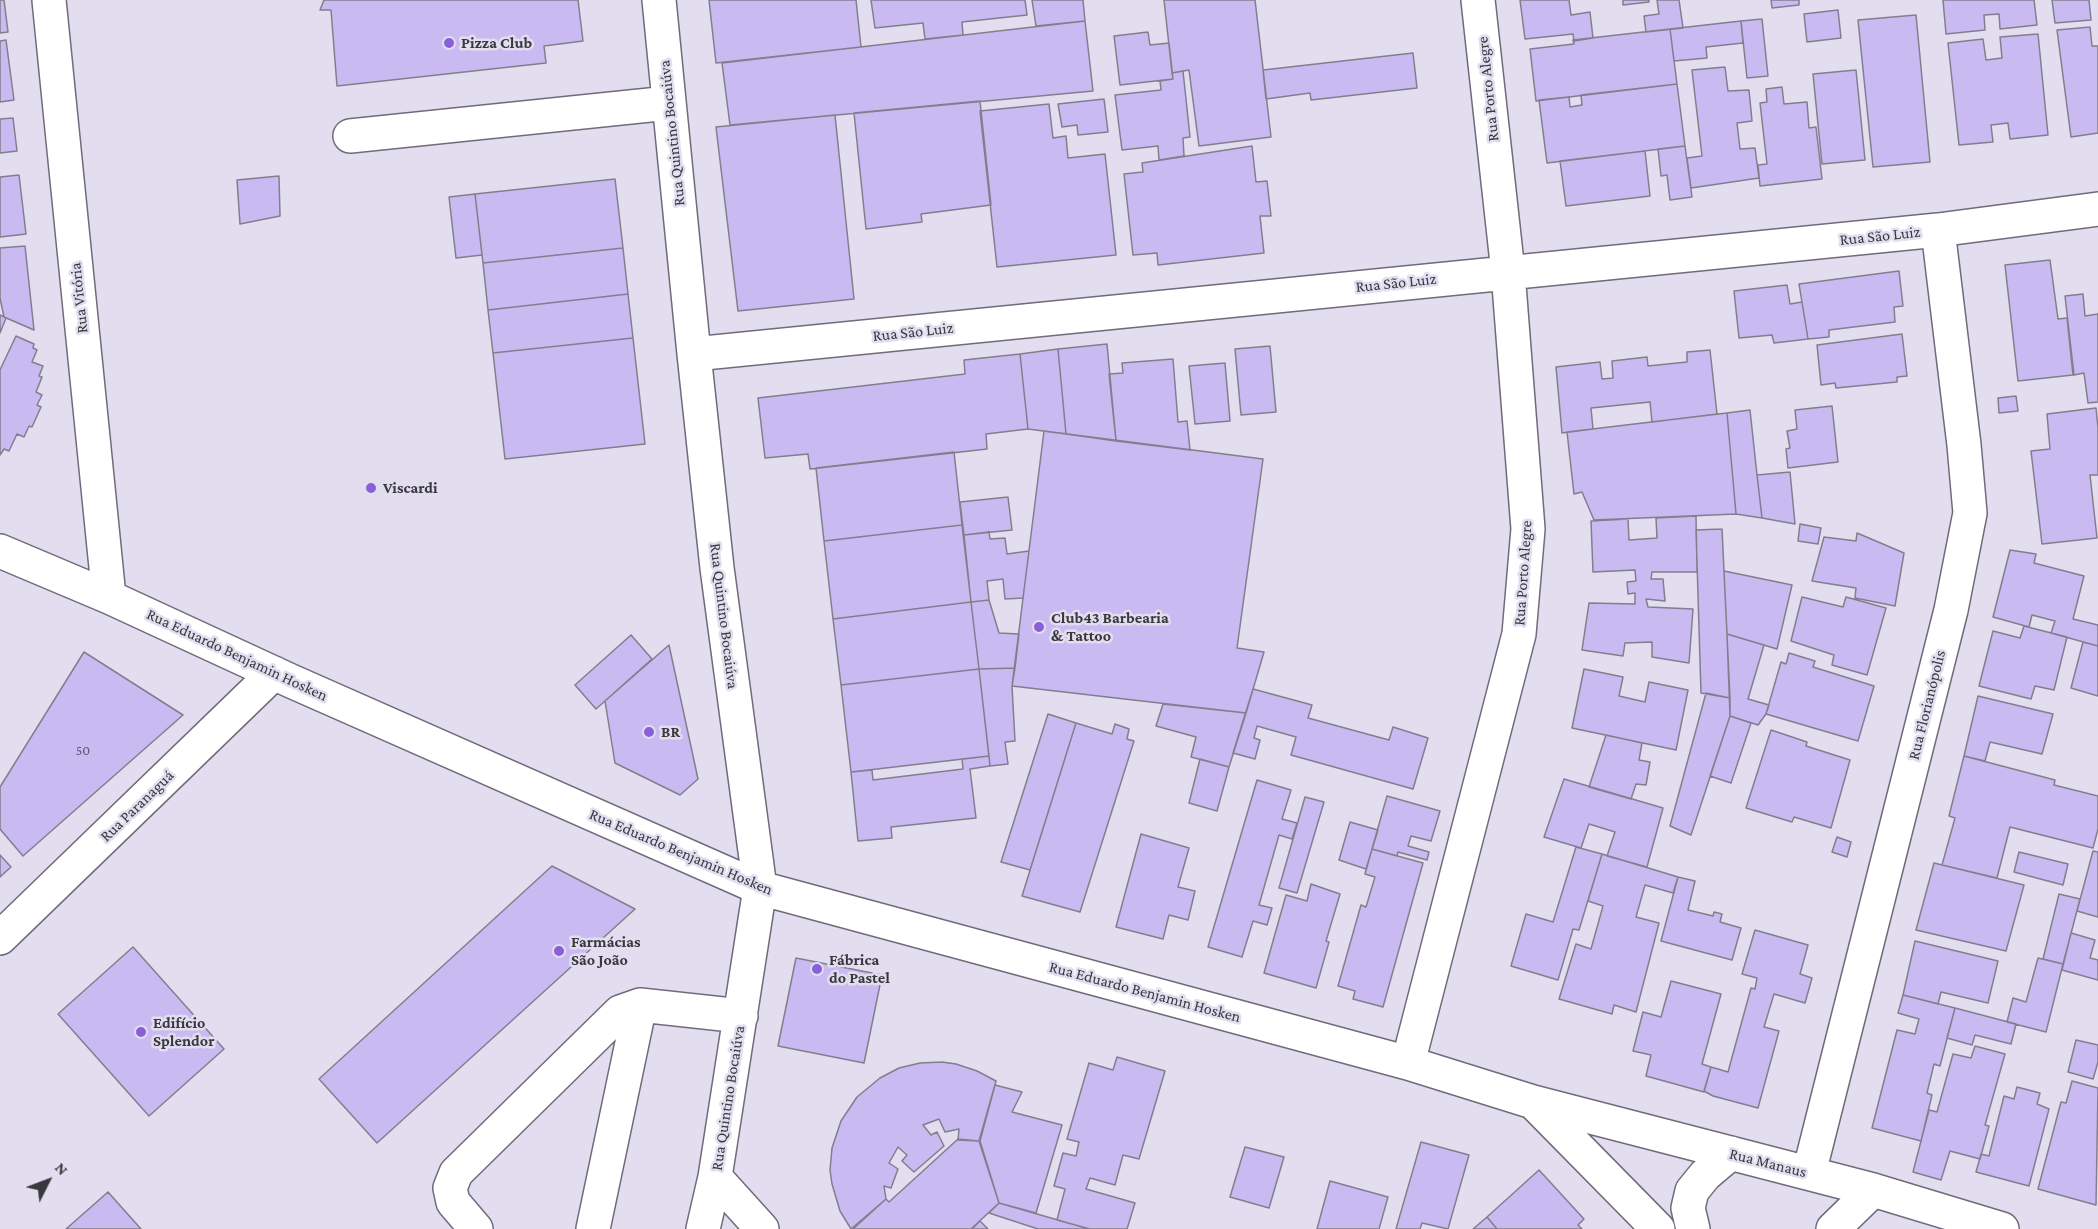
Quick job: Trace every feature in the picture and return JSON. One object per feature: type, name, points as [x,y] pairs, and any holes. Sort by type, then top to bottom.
[{"type":"street","name":"Rua Vitória","points":[[49,0],[109,597]]},
{"type":"street","name":"Rua Quintino Bocaiúva","points":[[659,0],[717,568],[760,888],[715,1177],[703,1229]]},
{"type":"street","name":"Rua Porto Alegre","points":[[1408,1063],[1519,634],[1528,529],[1508,272],[1478,0]]},
{"type":"street","points":[[350,136],[669,103]]},
{"type":"street","name":"Rua São Luiz","points":[[694,354],[1938,230],[2098,209]]},
{"type":"street","name":"Rua Florianópolis","points":[[1809,1173],[1951,610],[1970,513],[1938,230]]},
{"type":"street","name":"Rua Eduardo Benjamin Hosken","points":[[0,551],[109,597],[274,673],[760,888],[1408,1063],[1533,1102]]},
{"type":"street","name":"Rua Paranaguá","points":[[0,938],[274,673]]},
{"type":"street","points":[[476,1229],[453,1202],[450,1188],[456,1173],[620,1012],[640,1005],[741,1016]]},
{"type":"street","points":[[593,1229],[640,1005]]},
{"type":"street","points":[[1533,1102],[1658,1229]]},
{"type":"street","name":"Rua Manaus","points":[[1533,1102],[1873,1190],[2002,1229]]},
{"type":"street","points":[[1693,1229],[1688,1208],[1692,1191],[1705,1175],[1731,1153]]},
{"type":"street","points":[[715,1177],[762,1229]]},
{"type":"street","points":[[1833,1229],[1873,1190]]},
{"type":"building","points":[[0,0],[4,0],[8,32],[0,33]]},
{"type":"building","name":"Pizza Club","points":[[324,0],[578,0],[583,41],[544,46],[546,63],[337,86],[331,10],[320,10]]},
{"type":"building","points":[[709,0],[856,0],[861,47],[716,63]]},
{"type":"building","points":[[871,0],[1025,0],[1027,15],[962,22],[963,35],[925,39],[923,23],[875,28]]},
{"type":"building","points":[[1032,0],[1083,0],[1085,21],[1036,26]]},
{"type":"building","points":[[1164,0],[1255,0],[1271,137],[1199,146],[1189,70],[1172,73]]},
{"type":"building","points":[[1520,0],[1569,0],[1571,15],[1590,12],[1593,38],[1574,41],[1573,34],[1525,39]]},
{"type":"building","points":[[1623,0],[1649,0],[1649,2],[1623,5]]},
{"type":"building","points":[[1657,0],[1679,0],[1683,28],[1646,32],[1644,16],[1659,14]]},
{"type":"building","points":[[1771,0],[1799,0],[1799,5],[1772,8]]},
{"type":"building","points":[[1943,0],[2034,0],[2037,25],[2000,29],[1999,14],[1984,15],[1985,30],[1946,34]]},
{"type":"building","points":[[2052,0],[2089,0],[2091,20],[2055,23]]},
{"type":"building","points":[[1838,10],[1841,38],[1807,42],[1804,14]]},
{"type":"building","points":[[1916,15],[1930,162],[1873,167],[1858,20]]},
{"type":"building","points":[[1762,19],[1768,76],[1747,78],[1741,21]]},
{"type":"building","points":[[1085,21],[1093,91],[730,125],[722,63]]},
{"type":"building","points":[[1741,21],[1743,43],[1706,47],[1707,58],[1674,61],[1670,29]]},
{"type":"building","points":[[2090,27],[2092,46],[2098,46],[2098,133],[2071,137],[2057,30]]},
{"type":"building","points":[[1670,29],[1677,84],[1536,101],[1530,49],[1574,44],[1573,40]]},
{"type":"building","points":[[1148,32],[1150,45],[1169,43],[1173,79],[1120,85],[1114,36]]},
{"type":"building","points":[[2038,34],[2048,135],[2010,139],[2008,123],[1991,125],[1993,142],[1959,145],[1948,43],[1983,39],[1986,60],[2002,58],[2000,37]]},
{"type":"building","points":[[6,40],[14,100],[0,102],[0,41]]},
{"type":"building","points":[[1413,53],[1417,88],[1311,100],[1310,93],[1266,99],[1263,70]]},
{"type":"building","points":[[1725,67],[1728,91],[1749,90],[1752,121],[1737,123],[1740,149],[1755,148],[1759,178],[1691,188],[1687,158],[1702,156],[1692,70]]},
{"type":"building","points":[[1856,70],[1865,160],[1822,164],[1813,74]]},
{"type":"building","points":[[1183,71],[1190,137],[1183,138],[1184,156],[1159,160],[1158,146],[1122,150],[1115,95],[1161,90],[1160,81],[1173,79],[1172,73]]},
{"type":"building","points":[[1677,84],[1685,146],[1547,163],[1539,100],[1569,97],[1570,107],[1582,105],[1581,95]]},
{"type":"building","points":[[1782,87],[1784,104],[1807,102],[1809,128],[1816,127],[1822,179],[1760,186],[1758,165],[1767,164],[1760,103],[1767,102],[1766,89]]},
{"type":"building","points":[[1104,99],[1108,132],[1078,135],[1077,125],[1062,127],[1058,104]]},
{"type":"building","points":[[980,101],[991,205],[921,214],[922,222],[866,229],[854,113]]},
{"type":"building","points":[[1049,104],[1053,138],[1066,136],[1068,158],[1105,154],[1116,255],[997,267],[980,111]]},
{"type":"building","points":[[835,115],[854,299],[738,311],[716,127]]},
{"type":"building","points":[[13,118],[17,151],[0,153],[0,119]]},
{"type":"building","points":[[1252,146],[1256,182],[1267,181],[1271,216],[1260,216],[1264,253],[1158,265],[1157,253],[1133,255],[1124,174],[1143,172],[1142,163]]},
{"type":"building","points":[[1685,146],[1692,197],[1670,200],[1667,175],[1661,176],[1658,149]]},
{"type":"building","points":[[1645,151],[1650,196],[1566,206],[1560,161]]},
{"type":"building","points":[[19,175],[26,234],[0,237],[0,177]]},
{"type":"building","points":[[279,176],[280,216],[240,224],[237,180]]},
{"type":"building","points":[[615,179],[623,248],[483,263],[475,194]]},
{"type":"building","points":[[475,194],[482,255],[456,258],[449,197]]},
{"type":"building","points":[[25,246],[34,330],[4,317],[0,298],[0,248]]},
{"type":"building","points":[[623,248],[628,294],[488,310],[483,263]]},
{"type":"building","points":[[2050,260],[2058,319],[2067,318],[2073,375],[2018,381],[2005,265]]},
{"type":"building","points":[[1899,271],[1903,306],[1894,307],[1895,322],[1829,330],[1829,337],[1808,339],[1799,284]]},
{"type":"building","points":[[1787,285],[1790,304],[1802,302],[1808,339],[1774,343],[1772,335],[1739,338],[1734,291]]},
{"type":"building","points":[[628,294],[633,338],[493,353],[488,310]]},
{"type":"building","points":[[2083,294],[2085,316],[2098,314],[2098,402],[2088,403],[2084,373],[2074,375],[2065,296]]},
{"type":"building","points":[[0,315],[6,318],[0,333]]},
{"type":"building","points":[[1902,334],[1907,376],[1897,377],[1897,382],[1836,388],[1835,383],[1821,385],[1817,345]]},
{"type":"building","points":[[16,336],[34,344],[33,348],[37,350],[32,362],[43,366],[39,376],[42,377],[36,392],[42,395],[37,405],[41,407],[32,427],[29,426],[24,437],[17,434],[9,451],[4,449],[0,455],[0,370]]},
{"type":"building","points":[[633,338],[645,444],[505,459],[493,353]]},
{"type":"building","points":[[1107,344],[1116,441],[1066,434],[1058,349]]},
{"type":"building","points":[[1270,346],[1276,412],[1241,415],[1235,349]]},
{"type":"building","points":[[1058,349],[1066,434],[1028,429],[1020,354]]},
{"type":"building","points":[[1710,350],[1717,414],[1652,422],[1650,402],[1591,408],[1593,429],[1562,433],[1556,367],[1600,362],[1602,379],[1613,378],[1612,361],[1647,357],[1648,366],[1687,362],[1687,352]]},
{"type":"building","points":[[1020,354],[1028,429],[986,434],[987,449],[810,469],[808,454],[765,458],[758,398],[965,374],[964,360]]},
{"type":"building","points":[[1173,359],[1178,422],[1187,421],[1190,450],[1116,441],[1109,374],[1123,373],[1122,363]]},
{"type":"building","points":[[1225,363],[1230,421],[1195,424],[1189,366]]},
{"type":"building","points":[[2016,396],[2018,411],[1999,413],[1998,398]]},
{"type":"building","points":[[1832,406],[1838,462],[1788,468],[1786,449],[1790,448],[1787,431],[1797,429],[1795,410]]},
{"type":"building","points":[[2096,408],[2098,475],[2090,475],[2097,538],[2042,544],[2031,451],[2050,449],[2047,414]]},
{"type":"building","points":[[1750,410],[1762,518],[1736,514],[1727,413]]},
{"type":"building","points":[[1727,413],[1736,514],[1594,520],[1582,492],[1574,494],[1567,432]]},
{"type":"building","points":[[1044,431],[1263,459],[1237,648],[1264,652],[1246,713],[1012,686]]},
{"type":"building","points":[[954,452],[962,525],[824,541],[816,468]]},
{"type":"building","points":[[1790,472],[1795,524],[1762,518],[1757,475]]},
{"type":"building","points":[[1008,497],[1012,530],[964,535],[960,502]]},
{"type":"building","points":[[1696,516],[1697,572],[1652,572],[1651,579],[1663,579],[1665,601],[1646,599],[1648,607],[1693,609],[1689,663],[1652,657],[1652,642],[1625,643],[1623,656],[1582,650],[1589,603],[1635,604],[1635,593],[1628,594],[1627,582],[1636,581],[1635,570],[1593,572],[1591,521],[1628,519],[1629,540],[1657,538],[1656,518]]},
{"type":"building","points":[[1800,524],[1821,528],[1818,544],[1798,541]]},
{"type":"building","points":[[962,525],[971,602],[833,619],[824,541]]},
{"type":"building","points":[[1722,529],[1730,698],[1701,693],[1696,530]]},
{"type":"building","points":[[989,532],[990,539],[1005,538],[1007,554],[1029,551],[1023,598],[1005,599],[1003,579],[987,581],[989,600],[971,602],[964,535]]},
{"type":"building","points":[[1857,533],[1904,553],[1895,606],[1855,598],[1856,588],[1812,581],[1824,537],[1856,541]]},
{"type":"building","points":[[2010,550],[2036,554],[2034,563],[2084,576],[2073,619],[2098,625],[2098,646],[2051,633],[2055,621],[2032,615],[2029,627],[1993,617]]},
{"type":"building","points":[[1724,571],[1792,585],[1777,649],[1727,634]]},
{"type":"building","points":[[1802,597],[1843,607],[1846,597],[1886,608],[1867,675],[1832,665],[1834,655],[1791,641]]},
{"type":"building","points":[[989,600],[999,633],[1019,634],[1015,668],[979,669],[971,602]]},
{"type":"building","points":[[971,602],[979,669],[841,685],[833,619]]},
{"type":"building","points":[[2024,626],[2067,637],[2054,690],[2035,686],[2031,699],[1979,686],[1993,631],[2020,638]]},
{"type":"building","points":[[1727,634],[1764,645],[1748,699],[1769,705],[1758,725],[1730,716]]},
{"type":"building","points":[[631,635],[652,659],[596,709],[575,685]]},
{"type":"building","points":[[2083,642],[2098,646],[2098,696],[2071,688]]},
{"type":"building","name":"BR","points":[[669,645],[698,779],[680,795],[615,763],[605,701]]},
{"type":"building","points":[[84,652],[183,715],[23,856],[0,829],[0,787]]},
{"type":"building","points":[[1789,653],[1815,661],[1813,667],[1874,686],[1858,741],[1766,714],[1781,662],[1786,664]]},
{"type":"building","points":[[1015,668],[1012,686],[1015,741],[1005,742],[1008,764],[990,766],[979,669]]},
{"type":"building","points":[[979,669],[989,756],[851,772],[841,685]]},
{"type":"building","points":[[1584,669],[1623,677],[1619,696],[1645,702],[1649,682],[1688,690],[1676,750],[1572,728]]},
{"type":"building","points":[[1253,689],[1312,705],[1308,718],[1389,740],[1393,727],[1428,738],[1413,789],[1291,755],[1296,737],[1257,726],[1254,738],[1260,740],[1255,759],[1233,753]]},
{"type":"building","points":[[1706,693],[1730,698],[1730,716],[1691,835],[1670,826]]},
{"type":"building","points":[[1978,696],[2053,714],[2042,754],[1990,742],[1985,761],[1964,756]]},
{"type":"building","points":[[1163,704],[1246,713],[1229,767],[1191,757],[1196,737],[1156,726]]},
{"type":"building","points":[[1048,714],[1076,723],[1030,870],[1001,862]]},
{"type":"building","points":[[1730,716],[1751,723],[1731,783],[1710,776]]},
{"type":"building","points":[[1076,723],[1112,734],[1115,724],[1129,729],[1127,739],[1134,741],[1080,912],[1022,896]]},
{"type":"building","points":[[1771,730],[1807,742],[1806,746],[1850,760],[1831,828],[1794,817],[1792,822],[1746,808]]},
{"type":"building","points":[[1606,735],[1642,743],[1639,760],[1650,762],[1646,785],[1636,784],[1631,799],[1589,787]]},
{"type":"building","points":[[989,756],[990,766],[970,769],[976,818],[891,827],[892,838],[858,841],[851,772],[872,770],[873,780],[963,769],[962,759]]},
{"type":"building","points":[[1964,756],[2055,780],[2054,785],[2098,796],[2098,829],[2093,848],[2010,827],[1997,878],[1942,865],[1955,818],[1949,816]]},
{"type":"building","points":[[1200,759],[1229,767],[1217,811],[1189,803]]},
{"type":"building","points":[[1564,779],[1663,808],[1647,867],[1607,856],[1615,832],[1589,824],[1581,848],[1544,837]]},
{"type":"building","points":[[1257,780],[1291,790],[1282,819],[1297,823],[1292,839],[1279,835],[1259,905],[1272,908],[1267,925],[1253,921],[1242,957],[1208,947]]},
{"type":"building","points":[[1387,796],[1440,811],[1431,841],[1411,836],[1408,846],[1429,852],[1427,860],[1398,852],[1397,856],[1372,849]]},
{"type":"building","points":[[1305,797],[1324,802],[1297,893],[1279,888]]},
{"type":"building","points":[[1350,822],[1378,830],[1366,869],[1339,860]]},
{"type":"building","points":[[1141,834],[1189,848],[1178,887],[1195,891],[1188,920],[1169,915],[1163,939],[1116,927]]},
{"type":"building","points":[[1837,837],[1851,842],[1847,857],[1832,852]]},
{"type":"building","points":[[1576,847],[1602,854],[1579,930],[1573,929],[1558,980],[1511,966],[1526,914],[1553,922]]},
{"type":"building","points":[[1372,849],[1423,863],[1383,1007],[1353,999],[1355,991],[1338,986],[1361,905],[1366,907],[1375,877],[1365,874]]},
{"type":"building","points":[[2093,851],[2098,852],[2098,917],[2077,911]]},
{"type":"building","points":[[2019,852],[2068,864],[2063,885],[2014,872]]},
{"type":"building","points":[[1602,854],[1678,877],[1673,893],[1645,885],[1636,917],[1659,923],[1636,1012],[1614,1005],[1612,1014],[1559,999],[1576,944],[1591,949],[1603,906],[1588,901]]},
{"type":"building","points":[[0,855],[11,867],[0,877]]},
{"type":"building","points":[[1934,863],[2024,885],[2006,951],[1916,930]]},
{"type":"building","points":[[552,866],[635,909],[377,1143],[319,1079]]},
{"type":"building","points":[[1678,877],[1695,881],[1688,910],[1713,916],[1714,912],[1722,914],[1720,922],[1741,928],[1732,960],[1661,941]]},
{"type":"building","points":[[1311,884],[1340,894],[1326,941],[1329,942],[1316,988],[1264,973],[1286,895],[1307,901]]},
{"type":"building","points":[[2059,894],[2080,899],[2063,964],[2043,959]]},
{"type":"building","points":[[1755,930],[1808,945],[1800,974],[1812,978],[1805,1003],[1774,994],[1764,1027],[1779,1031],[1758,1108],[1713,1096],[1704,1091],[1711,1067],[1728,1072],[1751,988],[1755,989],[1757,978],[1742,974]]},
{"type":"building","points":[[2071,933],[2095,940],[2090,958],[2098,960],[2098,980],[2062,970]]},
{"type":"building","points":[[1915,941],[1998,961],[1988,1003],[1941,992],[1938,1004],[1903,995]]},
{"type":"building","name":"Edifício Splendor","points":[[133,947],[224,1049],[149,1116],[58,1014]]},
{"type":"building","points":[[796,958],[882,975],[864,1063],[778,1046]]},
{"type":"building","points":[[2038,958],[2063,964],[2046,1032],[2007,1022],[2013,998],[2026,1002]]},
{"type":"building","points":[[1671,981],[1721,994],[1702,1064],[1711,1067],[1704,1092],[1646,1076],[1651,1055],[1633,1051],[1643,1012],[1661,1017]]},
{"type":"building","points":[[1903,995],[1955,1008],[1940,1066],[1934,1064],[1927,1093],[1932,1095],[1921,1141],[1872,1128],[1897,1030],[1915,1034],[1919,1019],[1898,1013]]},
{"type":"building","points":[[1955,1008],[2016,1024],[2011,1044],[1975,1035],[1972,1045],[1947,1038]]},
{"type":"building","points":[[2076,1040],[2098,1045],[2098,1062],[2093,1079],[2068,1072]]},
{"type":"building","points":[[1975,1046],[2005,1054],[1985,1125],[1989,1126],[1980,1159],[1950,1151],[1941,1180],[1913,1172],[1929,1110],[1937,1112],[1953,1054],[1971,1058]]},
{"type":"building","points":[[1117,1057],[1165,1071],[1139,1159],[1123,1155],[1115,1185],[1090,1178],[1086,1189],[1135,1203],[1127,1229],[1090,1229],[1057,1220],[1065,1189],[1054,1186],[1063,1153],[1076,1156],[1079,1142],[1067,1139],[1089,1063],[1113,1070]]},
{"type":"building","points":[[942,1062],[977,1071],[996,1081],[979,1141],[958,1140],[959,1129],[945,1132],[939,1119],[923,1125],[931,1135],[937,1132],[944,1146],[914,1172],[902,1161],[907,1155],[898,1147],[889,1163],[898,1169],[891,1188],[884,1186],[886,1199],[851,1229],[840,1211],[830,1170],[832,1148],[841,1121],[857,1097],[880,1078],[899,1068],[920,1063]]},
{"type":"building","points":[[2072,1081],[2098,1088],[2096,1205],[2038,1189],[2061,1102],[2066,1103]]},
{"type":"building","points":[[995,1085],[1022,1092],[1012,1112],[1062,1125],[1036,1213],[999,1203],[980,1141]]},
{"type":"building","points":[[2017,1087],[2040,1093],[2037,1104],[2049,1109],[2029,1186],[1976,1172],[1981,1154],[1989,1156],[2004,1096],[2014,1099]]},
{"type":"building","points":[[958,1139],[979,1141],[999,1203],[971,1229],[853,1229],[886,1199],[889,1202]]},
{"type":"building","points":[[1421,1142],[1469,1155],[1448,1229],[1422,1223],[1420,1229],[1396,1229]]},
{"type":"building","points":[[1245,1147],[1284,1157],[1269,1208],[1230,1197]]},
{"type":"building","points":[[1539,1170],[1584,1219],[1578,1225],[1582,1229],[1497,1229],[1487,1217]]},
{"type":"building","points":[[1330,1181],[1388,1197],[1379,1229],[1317,1229]]},
{"type":"building","points":[[108,1192],[141,1229],[66,1229]]},
{"type":"building","points":[[999,1203],[1089,1229],[1038,1229],[989,1213]]},
{"type":"building","points":[[1487,1217],[1497,1229],[1473,1229]]},
{"type":"building","points":[[980,1221],[988,1229],[972,1229]]},
{"type":"place","name":"Pizza Club","points":[[449,43]]},
{"type":"place","name":"Viscardi","points":[[371,488]]},
{"type":"place","name":"Club43 Barbearia & Tattoo","points":[[1039,627]]},
{"type":"place","name":"BR","points":[[649,732]]},
{"type":"place","name":"Farmácias São João","points":[[559,951]]},
{"type":"place","name":"Fábrica do Pastel","points":[[817,969]]},
{"type":"place","name":"Edifício Splendor","points":[[141,1032]]}]
